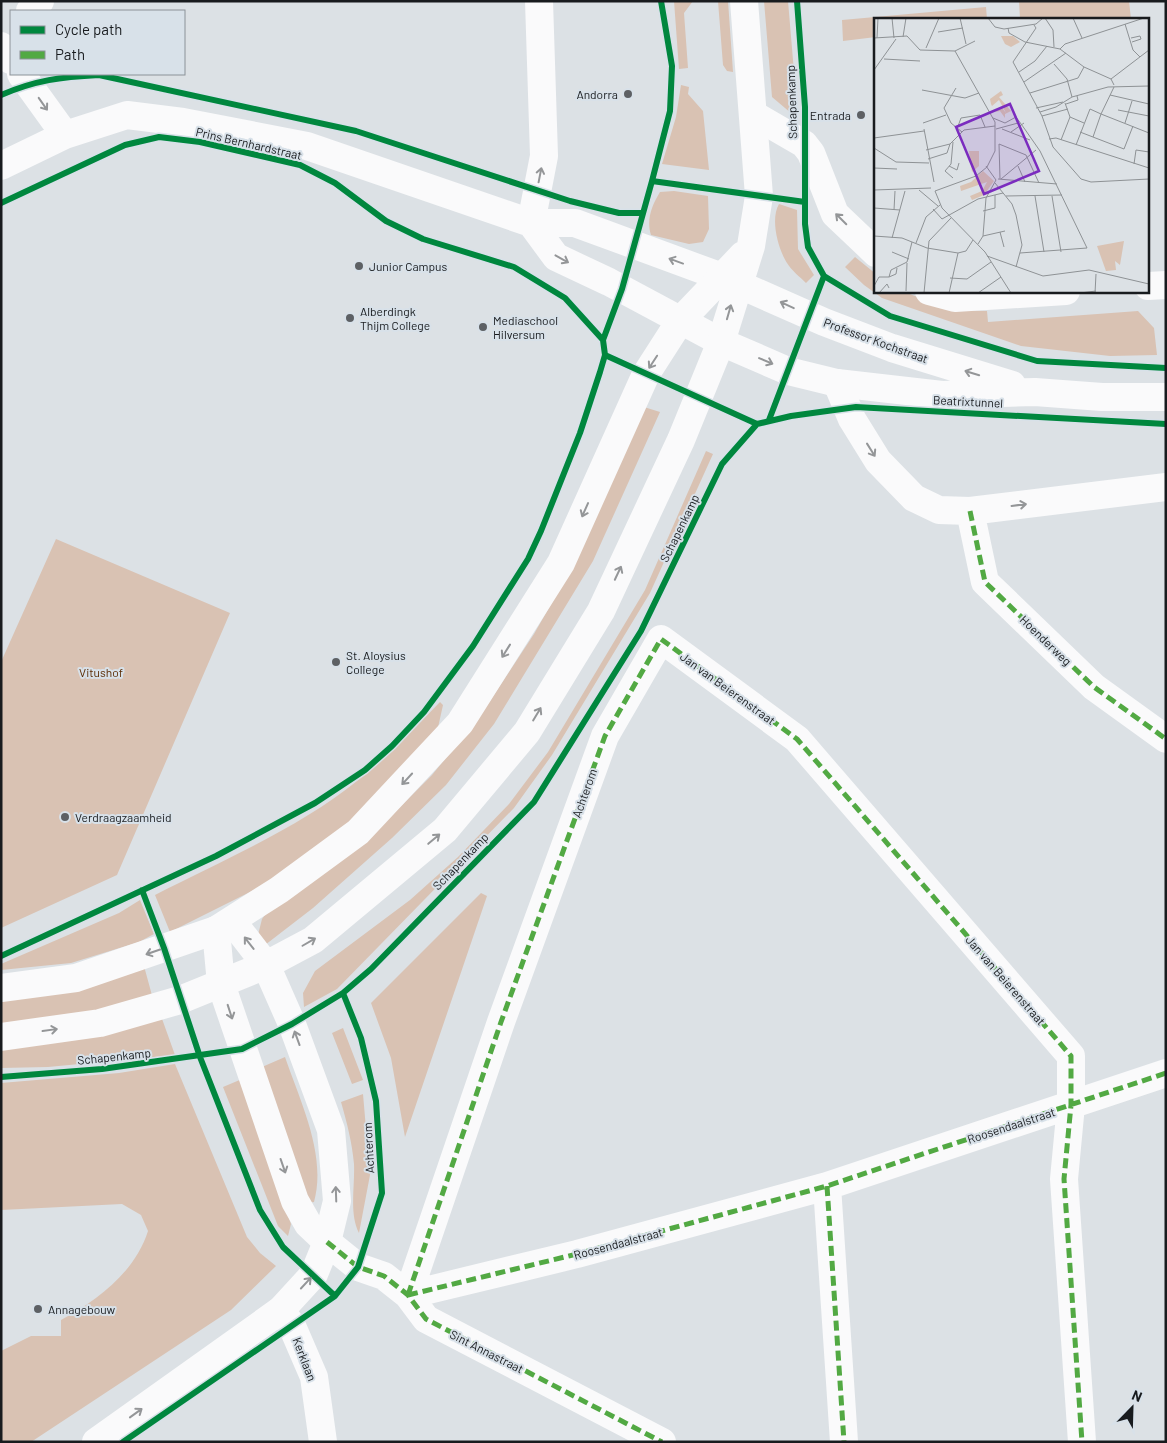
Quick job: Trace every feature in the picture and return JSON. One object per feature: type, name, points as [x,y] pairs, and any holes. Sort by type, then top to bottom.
[{"type":"street","points":[[31,10],[40,1]]},
{"type":"street","points":[[539,1],[544,156],[531,223],[556,257],[615,285],[680,321]]},
{"type":"street","points":[[1,988],[76,978],[224,925],[358,832],[460,723],[561,563],[646,374],[680,321],[730,280],[751,246],[759,196],[744,1]]},
{"type":"street","points":[[1,42],[10,32]]},
{"type":"street","points":[[1,46],[10,59]]},
{"type":"street","points":[[22,75],[65,135]]},
{"type":"street","name":"Prins Bernhardstraat","points":[[1,166],[65,135],[127,115],[183,122],[307,146],[531,223],[575,223],[730,280]]},
{"type":"street","points":[[754,115],[804,144],[811,153],[835,214],[874,251]]},
{"type":"street","points":[[1,1037],[100,1023],[180,1000],[266,965],[313,940],[445,830],[527,732],[601,611],[681,440],[721,342],[730,280]]},
{"type":"street","name":"Professor Kochstraat","points":[[730,280],[824,322],[892,348],[1035,392]]},
{"type":"street","points":[[1150,286],[1166,285]]},
{"type":"street","points":[[942,294],[1025,292]]},
{"type":"street","name":"Professor Kochstraat","points":[[680,321],[721,342],[788,371],[837,383],[942,394],[1035,392],[1102,397],[1166,397]]},
{"type":"street","points":[[837,383],[852,420],[878,461],[914,498],[939,510],[970,511],[1166,487]]},
{"type":"street","name":"Hoenderweg","points":[[970,511],[985,582],[1094,687],[1166,739]]},
{"type":"street","name":"Jan van Beierenstraat","points":[[661,639],[797,739],[1071,1056],[1070,1105],[1064,1179],[1082,1442]]},
{"type":"street","name":"Achterom","points":[[408,1295],[501,1022],[605,736],[661,639]]},
{"type":"street","points":[[96,1442],[281,1310],[314,1274],[327,1242],[337,1201],[331,1130],[292,1024],[266,965],[224,925]]},
{"type":"street","points":[[224,925],[221,984],[295,1201],[308,1224],[327,1242]]},
{"type":"street","name":"Roosendaalstraat","points":[[408,1295],[577,1254],[826,1186],[1166,1072]]},
{"type":"street","points":[[826,1186],[844,1442]]},
{"type":"street","name":"Sint Annastraat","points":[[327,1242],[358,1267],[384,1276],[408,1295],[426,1319],[662,1442]]},
{"type":"street","name":"Kerklaan","points":[[281,1310],[292,1326],[314,1377],[323,1442]]},
{"type":"green space","points":[[674,1],[693,1],[684,13],[688,68],[679,69]]},
{"type":"green space","points":[[718,1],[728,1],[733,72],[727,71],[723,65]]},
{"type":"green space","points":[[764,1],[788,1],[798,119],[772,97]]},
{"type":"green space","points":[[1019,1],[1129,1],[1131,18],[1020,18]]},
{"type":"green space","points":[[986,7],[987,18],[874,18],[874,37],[843,41],[842,20]]},
{"type":"green space","points":[[681,85],[689,87],[688,94],[703,111],[709,170],[662,164],[676,117]]},
{"type":"green space","points":[[674,191],[708,196],[709,229],[703,242],[689,244],[651,235],[649,224],[652,207],[657,197],[660,192]]},
{"type":"green space","points":[[779,204],[797,210],[798,249],[814,275],[806,283],[789,266],[781,250],[775,226],[776,210]]},
{"type":"green space","points":[[855,257],[874,272],[874,292],[905,292],[951,310],[987,311],[988,322],[1138,311],[1154,328],[1157,355],[1110,356],[1021,346],[882,298],[864,285],[845,267]]},
{"type":"green space","points":[[644,407],[660,412],[593,561],[494,724],[446,785],[392,838],[313,908],[265,945],[258,935],[262,919],[271,906],[380,827],[432,775],[480,716],[534,634],[575,562]]},
{"type":"green space","points":[[706,451],[713,454],[650,593],[552,755],[514,808],[337,989],[304,1007],[303,993],[315,971],[410,900],[458,857],[509,804],[548,752],[645,590]]},
{"type":"green space","name":"Vitushof","points":[[56,539],[230,613],[117,875],[1,928],[1,662]]},
{"type":"green space","points":[[440,702],[443,705],[435,741],[369,809],[262,886],[170,932],[155,895],[285,829],[334,798],[379,762]]},
{"type":"green space","points":[[481,893],[487,896],[405,1137],[391,1058],[371,1003]]},
{"type":"green space","points":[[140,900],[154,934],[139,942],[71,963],[1,970],[1,964],[119,913]]},
{"type":"green space","points":[[144,966],[153,999],[65,1019],[1,1026],[1,997]]},
{"type":"green space","points":[[161,1016],[175,1055],[48,1067],[1,1068],[1,1046]]},
{"type":"green space","points":[[343,1028],[363,1080],[352,1084],[332,1033]]},
{"type":"green space","points":[[285,1057],[310,1128],[314,1147],[317,1184],[314,1202],[306,1203],[262,1067]]},
{"type":"green space","points":[[175,1064],[247,1237],[260,1253],[276,1266],[231,1310],[31,1442],[1,1442],[1,1351],[31,1336],[61,1336],[61,1320],[101,1294],[125,1272],[142,1246],[148,1231],[141,1215],[122,1204],[1,1210],[1,1083],[119,1073]]},
{"type":"green space","points":[[242,1079],[291,1224],[288,1236],[278,1226],[223,1087]]},
{"type":"green space","points":[[363,1094],[370,1175],[359,1233],[353,1209],[353,1156],[341,1102]]},
{"type":"marked path","points":[[970,511],[985,582],[1094,687],[1166,739]]},
{"type":"marked path","points":[[408,1295],[501,1022],[605,736],[661,639],[797,739],[1071,1056],[1071,1105],[1064,1179],[1082,1442]]},
{"type":"marked path","points":[[408,1295],[577,1254],[827,1186],[1166,1073]]},
{"type":"marked path","points":[[827,1186],[844,1442]]},
{"type":"marked path","points":[[327,1242],[358,1267],[384,1276],[408,1295],[426,1319],[662,1442]]},
{"type":"cycle path","points":[[652,181],[670,111],[672,66],[661,1]]},
{"type":"cycle path","name":"Schapenkamp","points":[[769,420],[824,276],[808,247],[805,224],[805,107],[797,1]]},
{"type":"cycle path","points":[[1,95],[49,80],[99,75],[356,131],[570,201],[619,213],[642,213]]},
{"type":"cycle path","points":[[1,203],[125,145],[159,137],[200,142],[300,165],[335,183],[386,221],[423,239],[514,267],[565,298],[603,340]]},
{"type":"cycle path","points":[[1,956],[216,856],[315,803],[365,770],[392,746],[424,712],[473,646],[528,559],[541,531],[580,433],[600,372],[605,355],[603,340],[622,289],[652,181],[805,202]]},
{"type":"cycle path","points":[[824,276],[890,316],[1037,361],[1166,368]]},
{"type":"cycle path","points":[[605,355],[757,424]]},
{"type":"cycle path","name":"Beatrixtunnel","points":[[1,1077],[102,1069],[242,1049],[292,1024],[343,993],[371,969],[534,802],[641,631],[722,464],[757,424],[791,416],[856,407],[1166,424]]},
{"type":"cycle path","points":[[142,890],[164,948],[200,1057],[260,1210],[283,1247],[335,1296]]},
{"type":"cycle path","points":[[123,1442],[335,1296],[358,1267],[382,1193],[376,1101],[361,1038],[343,993]]},
{"type":"place","name":"Andorra","points":[[628,94]]},
{"type":"place","name":"Entrada","points":[[861,115]]},
{"type":"place","name":"Junior Campus","points":[[359,266]]},
{"type":"place","name":"Alberdingk Thijm College","points":[[350,318]]},
{"type":"place","name":"Mediaschool Hilversum","points":[[483,327]]},
{"type":"place","name":"St. Aloysius College","points":[[336,662]]},
{"type":"place","name":"Verdraagzaamheid","points":[[65,817]]},
{"type":"place","name":"Annagebouw","points":[[38,1309]]}]
